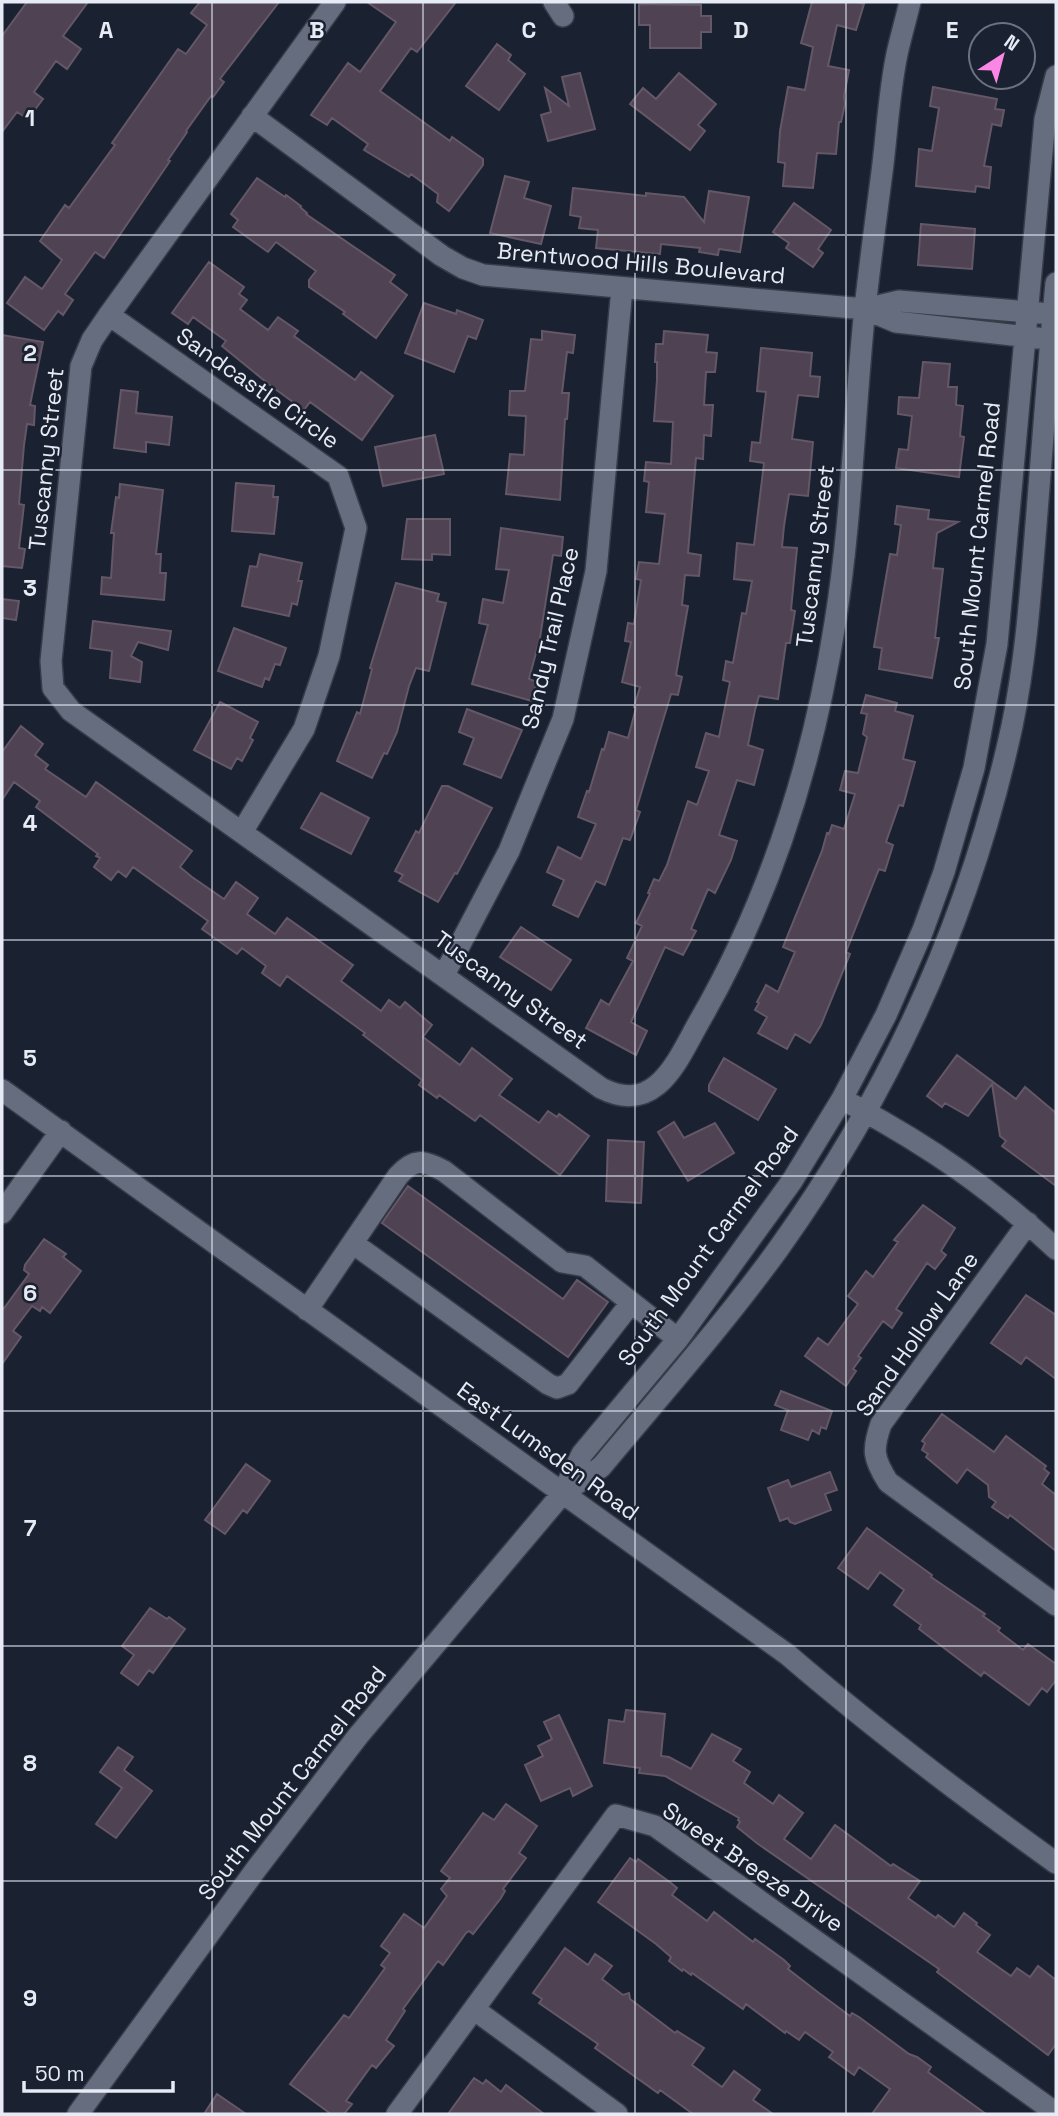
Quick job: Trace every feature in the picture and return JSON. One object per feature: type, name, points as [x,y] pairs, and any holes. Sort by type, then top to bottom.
[{"type":"street","name":"Tuscanny Street","points":[[335,2],[92,340],[81,366],[51,662],[53,688],[71,710],[601,1088],[613,1094],[627,1096],[650,1091],[671,1071],[736,954],[788,825],[816,725],[836,621],[846,545],[865,309],[896,56],[910,2]]},
{"type":"street","name":"South Mount Carmel Road","points":[[78,2114],[264,1859],[358,1736],[562,1494],[582,1454],[678,1339],[792,1181],[842,1099],[887,1015],[944,872],[974,768],[997,644],[1045,119],[1056,76]]},
{"type":"street","name":"Brentwood Hills Boulevard","points":[[252,116],[442,256],[463,268],[507,279],[865,309],[896,322],[1054,339]]},
{"type":"street","name":"South Mount Carmel Road","points":[[562,1494],[601,1467],[744,1294],[808,1206],[866,1112],[944,953],[991,811],[1013,723],[1030,604],[1054,339],[1056,283]]},
{"type":"street","name":"Sandy Trail Place","points":[[444,975],[509,851],[564,719],[597,572],[622,288]]},
{"type":"street","name":"Brentwood Hills Boulevard","points":[[865,309],[899,301],[1055,314]]},
{"type":"street","name":"Sandcastle Circle","points":[[109,316],[338,476],[356,528],[329,656],[304,729],[242,832]]},
{"type":"street","name":"East Lumsden Road","points":[[2,1090],[788,1655],[925,1768],[1056,1864]]},
{"type":"street","points":[[842,1099],[952,1163],[1028,1223],[1056,1249]]},
{"type":"street","points":[[2,1213],[61,1131]]},
{"type":"street","points":[[307,1310],[398,1176],[407,1166],[418,1162],[444,1171],[562,1262],[585,1266],[678,1339]]},
{"type":"street","name":"Sand Hollow Lane","points":[[1028,1223],[881,1423],[874,1443],[876,1463],[888,1482],[1056,1605]]},
{"type":"street","points":[[354,1244],[557,1388],[568,1384],[631,1303]]},
{"type":"street","name":"Sweet Breeze Drive","points":[[397,2114],[616,1815],[655,1826],[1056,2113]]},
{"type":"street","points":[[475,2010],[617,2114]]},
{"type":"building","points":[[27,2],[88,2],[63,36],[81,49],[67,69],[56,61],[34,92],[43,99],[28,119],[17,112],[2,132],[2,36]]},
{"type":"building","points":[[200,2],[279,2],[220,79],[224,82],[186,131],[168,160],[170,161],[104,258],[95,252],[65,294],[73,300],[63,315],[58,311],[44,330],[7,303],[25,277],[42,289],[62,260],[40,241],[65,205],[69,208],[115,145],[112,143],[178,49],[186,54],[207,25],[191,13]]},
{"type":"building","points":[[367,2],[456,2],[417,52],[411,48],[380,91],[450,141],[452,137],[483,159],[483,165],[449,211],[437,202],[438,194],[411,174],[409,177],[364,150],[368,144],[332,118],[327,125],[311,115],[348,63],[360,72],[396,22]]},
{"type":"building","points":[[812,2],[864,4],[856,30],[837,25],[828,66],[849,70],[836,154],[817,153],[813,188],[783,186],[785,163],[778,162],[780,131],[788,87],[805,90],[813,47],[801,43]]},
{"type":"building","points":[[639,4],[701,5],[701,16],[711,16],[711,32],[701,32],[701,48],[650,48],[650,25],[639,25]]},
{"type":"building","points":[[497,44],[511,55],[508,60],[525,74],[499,110],[466,86]]},
{"type":"building","points":[[580,73],[595,129],[548,141],[541,115],[551,112],[545,88],[569,106],[562,77]]},
{"type":"building","points":[[679,73],[716,104],[698,125],[705,131],[690,150],[630,104],[643,88],[656,99]]},
{"type":"building","points":[[933,87],[997,99],[995,109],[1004,110],[1001,126],[992,124],[984,166],[991,167],[989,188],[976,186],[975,192],[916,186],[919,149],[932,151],[939,108],[930,106]]},
{"type":"building","points":[[505,176],[529,182],[524,198],[551,206],[541,244],[490,233]]},
{"type":"building","points":[[257,178],[285,197],[286,195],[301,206],[306,214],[395,275],[390,282],[407,295],[376,338],[309,287],[309,280],[316,271],[276,242],[268,252],[233,227],[238,220],[231,214]]},
{"type":"building","points":[[573,188],[684,197],[704,222],[709,191],[749,197],[740,252],[719,249],[718,255],[699,252],[700,248],[661,244],[660,254],[596,248],[598,230],[579,228],[581,217],[570,215]]},
{"type":"building","points":[[794,203],[831,230],[818,249],[823,253],[813,267],[786,248],[789,243],[773,232]]},
{"type":"building","points":[[921,224],[975,229],[972,269],[918,265]]},
{"type":"building","points":[[209,262],[244,287],[239,294],[247,300],[240,309],[268,330],[278,317],[298,331],[294,336],[355,380],[361,372],[393,396],[362,440],[310,402],[304,410],[271,386],[222,346],[226,341],[193,317],[188,324],[172,313]]},
{"type":"building","points":[[424,303],[456,314],[457,310],[483,320],[476,339],[468,336],[454,372],[405,353]]},
{"type":"building","points":[[542,331],[575,335],[573,353],[567,352],[562,393],[569,393],[560,500],[506,494],[510,454],[524,455],[526,416],[509,415],[510,391],[525,391],[531,339],[542,340]]},
{"type":"building","points":[[664,331],[708,335],[706,352],[717,353],[715,372],[706,372],[704,405],[713,405],[711,436],[704,435],[703,459],[696,458],[688,553],[701,555],[699,576],[685,575],[682,605],[688,606],[676,675],[682,677],[678,695],[671,694],[636,810],[640,812],[630,840],[623,838],[605,885],[596,881],[578,917],[553,905],[564,880],[547,872],[558,847],[581,859],[596,824],[578,817],[602,749],[604,750],[609,732],[628,738],[636,708],[634,707],[640,687],[622,682],[631,642],[625,641],[628,623],[634,624],[641,580],[636,579],[639,562],[659,564],[665,514],[646,512],[649,482],[644,481],[646,462],[671,464],[673,422],[654,421],[656,344],[663,344]]},
{"type":"building","points":[[2,335],[43,342],[30,405],[35,406],[34,425],[27,424],[24,445],[19,504],[24,505],[19,548],[25,549],[22,568],[2,566]]},
{"type":"building","points":[[761,348],[812,353],[810,376],[820,377],[818,397],[798,395],[792,439],[813,442],[808,496],[789,494],[784,526],[782,547],[797,548],[791,610],[795,611],[790,643],[786,643],[778,699],[759,696],[755,710],[748,745],[763,750],[754,785],[737,780],[719,835],[737,841],[731,860],[715,893],[708,889],[691,929],[696,931],[683,955],[665,947],[631,1022],[647,1031],[636,1055],[586,1028],[601,1000],[609,1005],[633,961],[627,958],[642,926],[636,923],[650,894],[648,893],[654,879],[659,881],[667,865],[688,801],[697,805],[709,771],[696,767],[706,733],[719,737],[730,682],[723,680],[726,661],[733,663],[742,613],[746,614],[752,581],[734,579],[737,543],[754,545],[764,463],[750,461],[752,442],[760,443],[766,392],[757,391]]},
{"type":"building","points":[[923,362],[950,364],[948,387],[957,387],[956,405],[963,406],[960,436],[964,437],[959,477],[896,468],[899,449],[908,450],[912,416],[898,414],[899,397],[919,398]]},
{"type":"building","points":[[121,390],[138,392],[136,413],[172,417],[169,445],[146,442],[146,452],[114,448]]},
{"type":"building","points":[[435,435],[444,474],[383,486],[375,447]]},
{"type":"building","points":[[236,483],[274,486],[273,497],[278,497],[274,534],[232,531]]},
{"type":"building","points":[[120,484],[163,490],[156,554],[161,554],[160,573],[166,573],[164,600],[101,594],[102,577],[111,578],[114,533],[111,533]]},
{"type":"building","points":[[897,506],[929,510],[928,519],[958,522],[937,533],[933,568],[943,569],[935,638],[939,638],[932,678],[879,669],[882,648],[874,647],[890,554],[897,555],[901,525],[895,524]]},
{"type":"building","points":[[407,519],[450,519],[450,555],[432,554],[432,560],[402,559]]},
{"type":"building","points":[[501,528],[563,537],[561,556],[553,555],[540,638],[529,679],[537,682],[532,701],[472,684],[488,625],[479,623],[483,599],[503,603],[509,570],[496,569]]},
{"type":"building","points":[[260,554],[302,563],[298,581],[302,581],[297,605],[292,603],[289,616],[242,606],[250,566],[257,567]]},
{"type":"building","points":[[396,583],[439,594],[437,601],[446,603],[429,671],[416,668],[397,732],[372,778],[337,761],[357,712],[360,714],[372,669],[370,668]]},
{"type":"building","points":[[2,599],[19,601],[16,620],[2,618]]},
{"type":"building","points":[[93,621],[171,631],[168,650],[138,642],[131,656],[142,662],[140,682],[110,678],[112,651],[90,648]]},
{"type":"building","points":[[234,628],[286,648],[280,665],[275,664],[269,680],[265,678],[262,687],[218,671]]},
{"type":"building","points":[[866,695],[897,703],[895,711],[913,716],[903,759],[915,762],[903,806],[899,805],[886,842],[893,845],[885,871],[879,869],[846,952],[850,954],[821,1025],[810,1043],[795,1034],[787,1049],[758,1033],[767,1017],[755,1010],[766,985],[778,992],[795,952],[783,947],[827,833],[829,834],[832,825],[844,829],[855,794],[840,790],[845,771],[858,773],[867,737],[863,734],[867,714],[861,713]]},
{"type":"building","points":[[220,702],[258,722],[250,738],[253,740],[242,761],[237,758],[231,769],[194,750]]},
{"type":"building","points":[[467,709],[522,730],[501,778],[464,764],[474,738],[459,732]]},
{"type":"building","points":[[21,726],[43,744],[35,755],[48,765],[45,769],[86,797],[96,782],[192,851],[180,867],[192,877],[224,899],[236,882],[258,898],[247,914],[275,934],[287,918],[353,965],[341,981],[381,1011],[389,1000],[400,1008],[405,1002],[432,1025],[423,1037],[460,1065],[472,1048],[512,1079],[499,1095],[539,1123],[548,1111],[557,1117],[559,1114],[589,1136],[560,1175],[480,1115],[475,1121],[439,1095],[437,1098],[419,1085],[422,1080],[363,1035],[365,1033],[287,976],[280,986],[262,973],[266,966],[242,948],[237,954],[202,929],[208,921],[133,867],[126,877],[118,871],[111,880],[94,867],[100,858],[96,856],[98,854],[36,807],[40,801],[14,782],[2,800],[2,752]]},
{"type":"building","points":[[442,786],[448,786],[492,808],[457,874],[455,873],[438,902],[399,881],[403,875],[395,871],[416,831],[419,833]]},
{"type":"building","points":[[321,793],[369,818],[351,854],[301,828]]},
{"type":"building","points":[[521,927],[571,960],[551,990],[500,957]]},
{"type":"building","points":[[957,1055],[1016,1099],[1025,1087],[1056,1113],[1056,1186],[1002,1146],[1006,1141],[1000,1136],[992,1084],[968,1116],[945,1103],[942,1107],[927,1096]]},
{"type":"building","points":[[724,1058],[776,1089],[758,1120],[709,1091],[709,1085]]},
{"type":"building","points":[[674,1122],[684,1138],[715,1123],[734,1153],[688,1181],[658,1132]]},
{"type":"building","points":[[608,1140],[644,1142],[641,1203],[606,1201]]},
{"type":"building","points":[[408,1186],[563,1299],[577,1280],[608,1302],[568,1357],[382,1223]]},
{"type":"building","points":[[923,1205],[955,1228],[941,1251],[946,1255],[935,1269],[927,1263],[896,1309],[902,1313],[892,1328],[883,1321],[858,1356],[861,1358],[853,1369],[856,1371],[846,1386],[805,1356],[818,1338],[828,1345],[858,1304],[848,1296],[866,1271],[873,1277],[898,1242],[894,1240]]},
{"type":"building","points":[[44,1239],[66,1254],[63,1257],[81,1271],[50,1313],[42,1307],[40,1311],[32,1306],[13,1331],[21,1337],[2,1364],[2,1311],[29,1274],[24,1270],[25,1265]]},
{"type":"building","points":[[1026,1295],[1056,1315],[1056,1379],[1026,1357],[1021,1364],[991,1343]]},
{"type":"building","points":[[781,1391],[832,1411],[826,1429],[821,1427],[819,1434],[812,1430],[808,1440],[781,1430],[788,1410],[775,1405]]},
{"type":"building","points":[[942,1414],[994,1452],[1006,1436],[1046,1466],[1044,1469],[1049,1473],[1042,1484],[1056,1495],[1056,1551],[1010,1515],[1008,1518],[992,1507],[996,1502],[989,1497],[988,1485],[967,1469],[957,1483],[926,1457],[928,1454],[922,1450],[925,1443],[922,1441]]},
{"type":"building","points":[[246,1464],[270,1481],[247,1513],[243,1510],[225,1534],[205,1520]]},
{"type":"building","points":[[830,1472],[837,1490],[825,1494],[831,1510],[795,1524],[788,1518],[780,1521],[768,1488],[788,1480],[791,1487]]},
{"type":"building","points":[[867,1528],[985,1614],[983,1616],[1000,1628],[998,1631],[1023,1650],[1028,1644],[1056,1664],[1056,1680],[1047,1692],[1042,1688],[1029,1705],[984,1672],[981,1676],[919,1629],[921,1625],[894,1605],[904,1590],[880,1572],[868,1589],[838,1568]]},
{"type":"building","points":[[150,1608],[185,1629],[153,1673],[149,1670],[138,1685],[121,1673],[134,1655],[122,1646]]},
{"type":"building","points":[[626,1710],[665,1714],[661,1756],[669,1757],[691,1769],[712,1734],[741,1749],[733,1761],[750,1772],[744,1783],[773,1804],[779,1795],[803,1813],[784,1839],[811,1859],[835,1825],[891,1866],[893,1864],[920,1881],[908,1898],[936,1918],[938,1915],[954,1927],[964,1913],[977,1923],[976,1925],[990,1935],[977,1952],[1011,1976],[1017,1968],[1030,1977],[1038,1966],[1056,1980],[1056,2044],[1048,2055],[937,1972],[939,1969],[758,1844],[737,1827],[739,1818],[665,1776],[639,1773],[640,1768],[604,1763],[609,1720],[624,1722]]},
{"type":"building","points":[[559,1715],[592,1786],[573,1796],[570,1788],[541,1801],[525,1765],[543,1756],[538,1746],[552,1739],[544,1722]]},
{"type":"building","points":[[118,1747],[133,1757],[124,1770],[152,1791],[116,1838],[96,1824],[122,1788],[100,1772]]},
{"type":"building","points":[[506,1804],[537,1826],[519,1853],[526,1858],[503,1889],[505,1891],[501,1898],[473,1934],[469,1931],[466,1933],[443,1965],[438,1961],[403,2009],[405,2011],[386,2040],[394,2046],[376,2068],[372,2065],[346,2101],[352,2104],[344,2114],[331,2114],[290,2084],[344,2015],[349,2018],[385,1968],[381,1965],[390,1953],[381,1946],[404,1914],[424,1928],[447,1896],[441,1889],[450,1878],[441,1871],[483,1813],[494,1820]]},
{"type":"building","points":[[630,1858],[636,1862],[638,1859],[671,1883],[677,1888],[672,1895],[707,1921],[714,1912],[753,1942],[755,1939],[784,1960],[790,1966],[788,1969],[819,1993],[850,2016],[852,2013],[859,2017],[931,2067],[928,2072],[986,2114],[872,2114],[890,2089],[859,2067],[854,2075],[829,2057],[833,2052],[805,2032],[799,2040],[746,2004],[743,2009],[692,1973],[691,1975],[683,1969],[682,1971],[669,1961],[671,1957],[656,1944],[598,1902]]},
{"type":"building","points":[[565,1948],[588,1965],[595,1954],[612,1966],[602,1979],[623,1995],[629,1993],[630,1999],[675,2033],[677,2031],[704,2048],[692,2065],[722,2087],[734,2071],[760,2090],[753,2100],[773,2114],[693,2114],[660,2090],[658,2093],[595,2048],[598,2044],[539,2003],[542,1999],[533,1993]]},
{"type":"building","points":[[474,2078],[483,2084],[486,2080],[501,2092],[506,2085],[544,2114],[448,2114]]},
{"type":"building","points":[[217,2094],[246,2114],[204,2114]]}]
